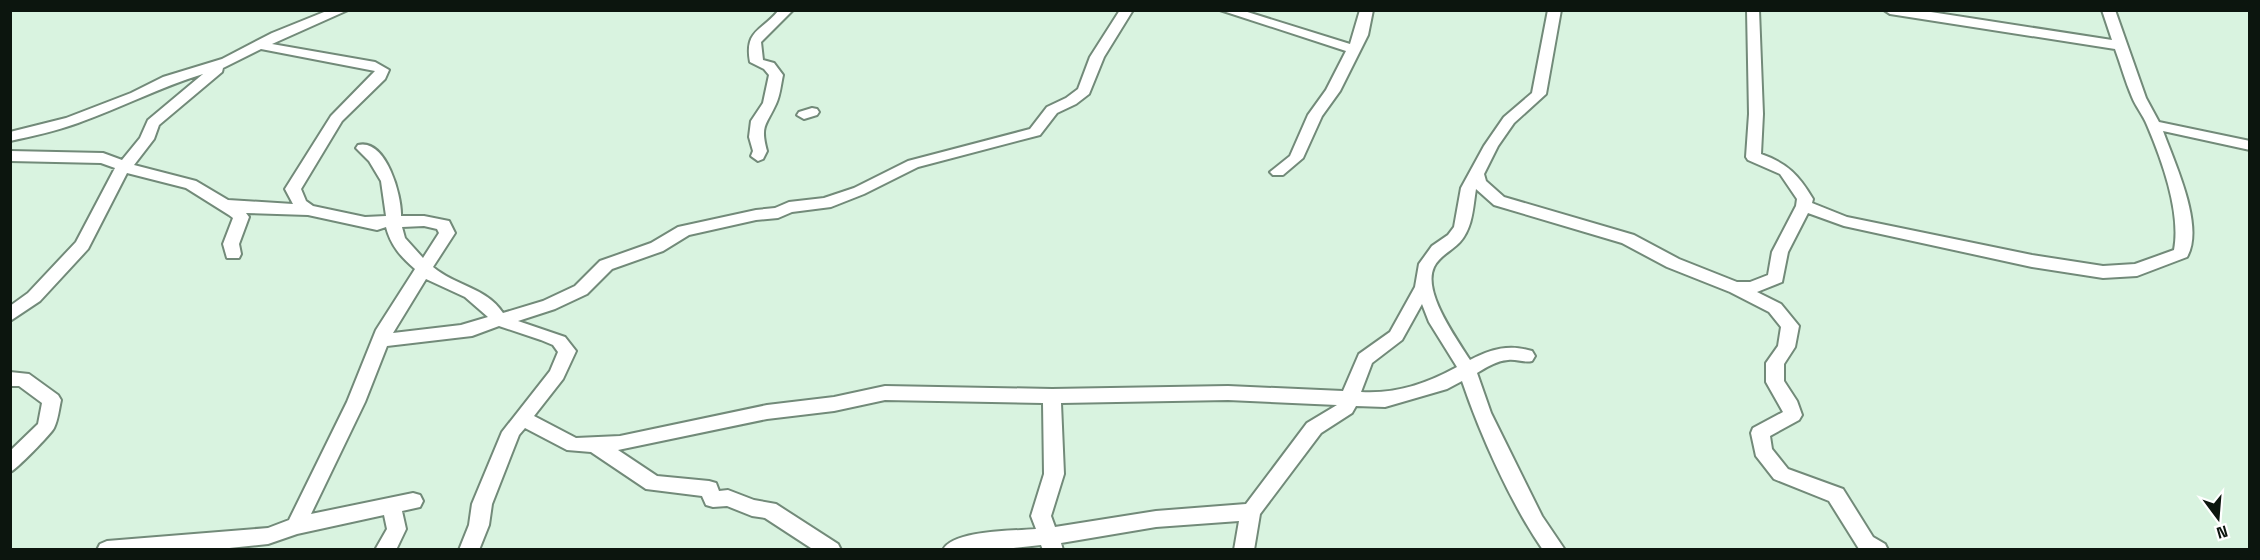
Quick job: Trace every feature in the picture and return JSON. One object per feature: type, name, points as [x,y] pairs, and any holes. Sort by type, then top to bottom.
[{"type":"street","points":[[10,315],[34,297],[81,245],[123,167],[147,139],[153,123],[227,62],[260,45],[342,10]]},
{"type":"street","points":[[758,156],[760,152],[756,137],[758,121],[770,103],[776,75],[769,66],[757,62],[753,47],[760,32],[775,23],[787,10]]},
{"type":"street","points":[[462,331],[549,305],[581,290],[606,265],[648,251],[684,231],[756,215],[778,213],[789,207],[825,203],[860,191],[913,164],[1035,132],[1052,110],[1071,101],[1084,91],[1097,57],[1127,10]]},
{"type":"street","points":[[1226,10],[1354,49]]},
{"type":"street","points":[[1278,172],[1296,158],[1315,115],[1333,91],[1361,36],[1367,10]]},
{"type":"street","points":[[1244,549],[1251,512],[1314,428],[1346,408],[1365,359],[1396,336],[1423,287],[1425,268],[1438,250],[1454,239],[1462,228],[1469,188],[1476,174],[1509,120],[1539,94],[1555,10]]},
{"type":"street","points":[[1735,288],[1752,288],[1776,278],[1780,252],[1805,199],[1792,175],[1773,163],[1753,157],[1756,114],[1753,10]]},
{"type":"street","points":[[1890,10],[2122,46]]},
{"type":"street","points":[[1803,206],[1844,221],[2032,261],[2103,272],[2137,270],[2181,253],[2185,242],[2180,205],[2154,125],[2139,98],[2108,10]]},
{"type":"street","points":[[260,45],[298,54],[375,66],[381,70],[380,76],[336,119],[293,189],[300,204],[308,210]]},
{"type":"street","points":[[10,137],[71,121],[136,96],[168,80],[227,62]]},
{"type":"street","points":[[2154,125],[2250,146]]},
{"type":"street","points":[[363,148],[375,159],[389,181],[394,207],[394,227],[397,239],[406,252],[434,277],[471,293],[491,308],[498,319],[559,341],[567,351],[557,374],[511,432],[482,504],[480,525],[469,549]]},
{"type":"street","points":[[10,156],[103,158],[123,167],[191,184],[241,217],[231,244],[233,254]]},
{"type":"street","points":[[1476,174],[1479,183],[1499,201],[1628,238],[1673,263],[1735,288],[1775,308],[1790,326],[1786,347],[1775,363],[1775,382],[1788,401],[1793,416],[1760,433],[1763,451],[1781,474],[1836,495],[1866,543],[1878,549]]},
{"type":"street","points":[[1465,207],[1499,201]]},
{"type":"street","points":[[226,205],[308,210],[394,227],[424,221],[442,225],[447,232],[385,330],[356,402],[296,526]]},
{"type":"street","points":[[1423,287],[1438,322],[1467,368],[1482,413],[1535,522],[1555,549]]},
{"type":"street","points":[[382,340],[462,331],[527,330]]},
{"type":"street","points":[[522,418],[574,445],[620,443],[767,412],[834,404],[885,393],[1052,396],[1228,393],[1385,400],[1441,384],[1467,368],[1496,355],[1510,353],[1526,356]]},
{"type":"street","points":[[10,379],[23,379],[52,400],[46,427],[25,446],[10,465]]},
{"type":"street","points":[[1051,542],[1041,516],[1054,474],[1052,396]]},
{"type":"street","points":[[594,444],[653,483],[709,489],[713,499],[728,498],[752,508],[769,510],[831,549]]},
{"type":"street","points":[[107,549],[268,536],[296,526],[413,501]]},
{"type":"street","points":[[385,549],[398,530],[398,520],[390,507]]},
{"type":"street","points":[[953,549],[974,543],[1051,542],[1069,534],[1156,519],[1251,512]]}]
